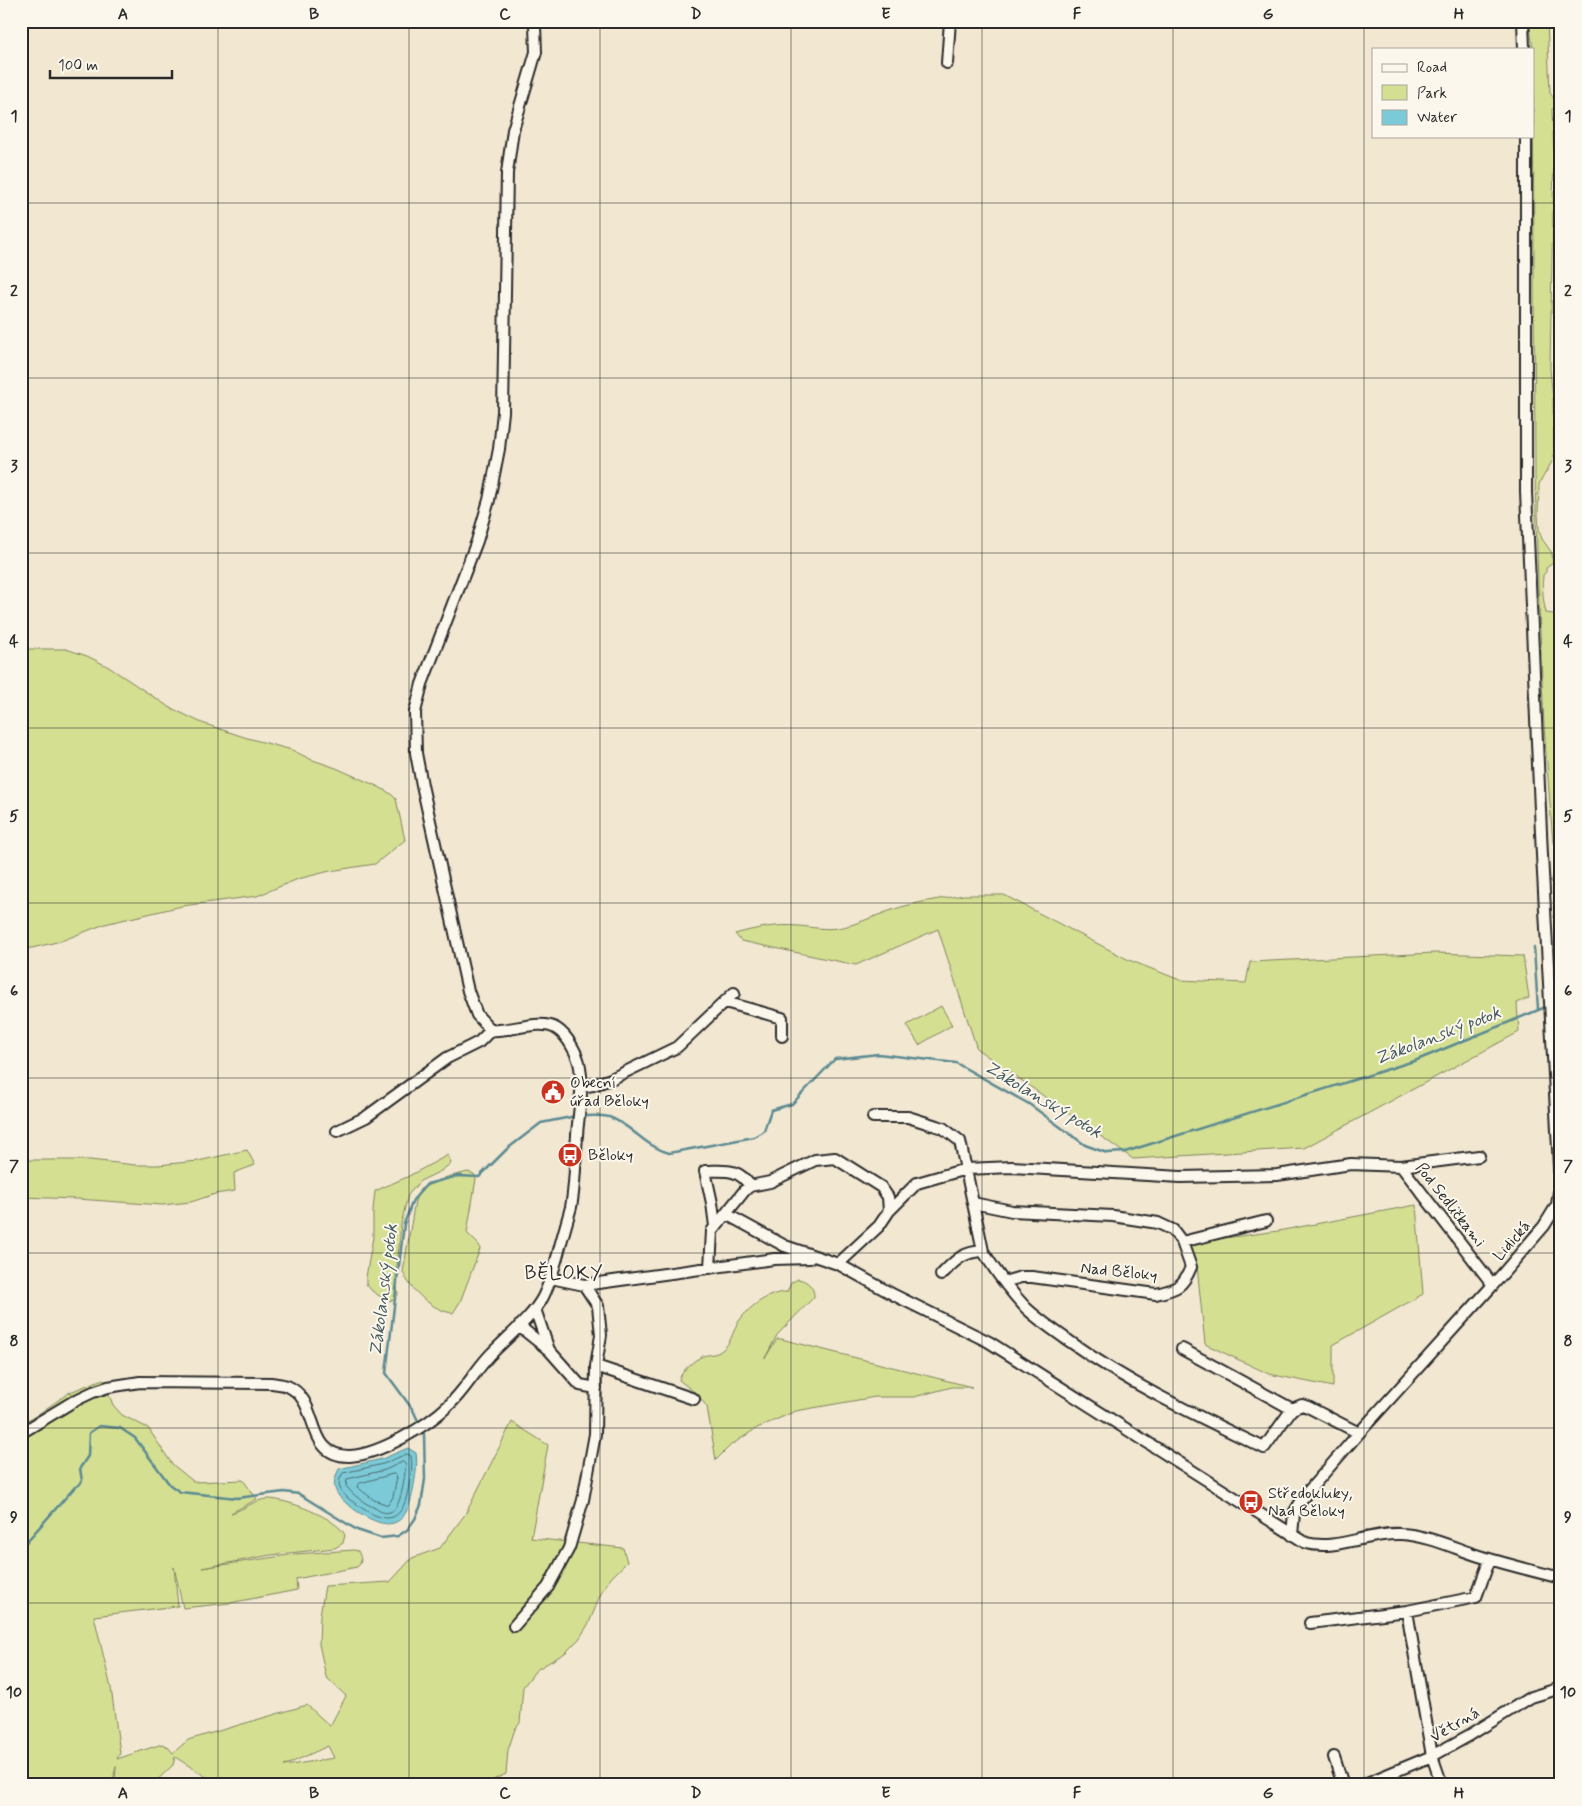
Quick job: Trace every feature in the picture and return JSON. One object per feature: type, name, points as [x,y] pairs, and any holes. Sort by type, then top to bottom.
[{"type":"street","points":[[21,1433],[74,1401],[108,1387],[140,1382],[272,1384],[287,1386],[300,1396],[307,1407],[319,1442],[328,1450],[339,1455],[349,1456],[367,1453],[423,1427],[450,1404],[488,1358],[535,1309],[543,1297],[551,1278],[571,1205],[581,1087],[580,1065],[569,1042],[557,1029],[544,1024],[508,1031],[491,1030],[477,1015],[468,991],[422,785],[416,753],[414,723],[422,684],[477,540],[489,500],[499,449],[503,412],[507,174],[513,130],[536,52],[535,26],[533,21]]},
{"type":"street","points":[[947,63],[950,21]]},
{"type":"street","points":[[1523,21],[1524,48]]},
{"type":"street","name":"Lidická","points":[[1292,1535],[1292,1522],[1298,1505],[1359,1433],[1493,1286],[1550,1218],[1557,1205],[1560,1185],[1559,1141],[1542,855],[1526,492],[1526,138]]},
{"type":"street","points":[[581,1087],[611,1079],[677,1047],[734,993]]},
{"type":"street","points":[[725,1002],[782,1018],[782,1036]]},
{"type":"street","points":[[337,1131],[366,1117],[447,1058],[479,1042],[491,1030]]},
{"type":"street","points":[[873,1117],[908,1117],[944,1128],[960,1142],[983,1251],[1004,1282],[1028,1310],[1100,1363],[1166,1400],[1264,1448],[1292,1409],[1302,1405],[1359,1433]]},
{"type":"street","name":"Pod Sedličkami","points":[[966,1170],[1012,1167],[1181,1177],[1277,1174],[1351,1164],[1401,1166],[1478,1156]]},
{"type":"street","points":[[710,1268],[711,1238],[715,1226],[750,1186],[770,1182],[815,1160],[835,1158],[881,1187],[888,1197],[889,1211]]},
{"type":"street","name":"Pod Sedličkami","points":[[1401,1166],[1493,1286]]},
{"type":"street","points":[[838,1264],[880,1226],[889,1211],[916,1183],[966,1170]]},
{"type":"street","points":[[715,1226],[712,1203],[704,1171],[737,1172],[750,1186]]},
{"type":"street","points":[[1560,1185],[1561,1198]]},
{"type":"street","name":"Nad Běloky","points":[[973,1203],[1012,1211],[1113,1216],[1158,1223],[1173,1230],[1182,1242],[1191,1267],[1186,1280],[1175,1290],[1156,1294],[1032,1277],[1021,1277],[1004,1282]]},
{"type":"street","points":[[726,1214],[785,1246],[838,1264],[894,1295],[989,1342],[1306,1543],[1317,1546],[1383,1534],[1402,1534],[1561,1578]]},
{"type":"street","points":[[1182,1242],[1266,1221]]},
{"type":"street","points":[[941,1276],[960,1256],[973,1251],[983,1251]]},
{"type":"street","points":[[551,1278],[584,1285],[774,1259],[816,1258]]},
{"type":"street","points":[[514,1626],[548,1587],[569,1548],[583,1500],[595,1434],[596,1366],[601,1335],[598,1306],[584,1285]]},
{"type":"street","points":[[535,1309],[549,1350]]},
{"type":"street","points":[[519,1326],[549,1350],[580,1385],[596,1388]]},
{"type":"street","points":[[1182,1349],[1292,1409]]},
{"type":"street","points":[[596,1366],[694,1399]]},
{"type":"street","points":[[1310,1623],[1407,1611],[1476,1597],[1490,1559]]},
{"type":"street","points":[[1407,1611],[1432,1756],[1442,1785]]},
{"type":"street","name":"Větrná","points":[[1362,1785],[1432,1756],[1531,1697],[1561,1688]]},
{"type":"street","points":[[1334,1757],[1343,1785]]},
{"type":"street","points":[[1557,1785],[1561,1783]]},
{"type":"green space","points":[[1529,21],[1547,21],[1550,93],[1555,105],[1552,109],[1554,155],[1550,369],[1553,399],[1554,458],[1539,484],[1538,514],[1542,539],[1552,553],[1553,563],[1546,568],[1546,572],[1543,575],[1546,613],[1561,615],[1558,721],[1561,749],[1561,839],[1553,843],[1544,726],[1535,476],[1533,48]]},
{"type":"green space","points":[[21,649],[66,649],[87,656],[107,666],[169,707],[202,723],[292,750],[379,787],[396,799],[405,840],[375,864],[330,871],[298,879],[257,896],[182,906],[105,924],[61,941],[21,949]]},
{"type":"green space","points":[[964,895],[1004,895],[1129,960],[1180,980],[1246,983],[1250,962],[1435,953],[1523,956],[1529,998],[1517,1003],[1519,1032],[1304,1148],[1133,1159],[977,1049],[938,929],[856,965],[741,941],[735,934],[775,926],[838,928],[910,905]]},
{"type":"green space","points":[[1561,907],[1561,993],[1558,994],[1555,908]]},
{"type":"green space","points":[[941,1006],[952,1025],[919,1045],[907,1025]]},
{"type":"green space","points":[[247,1150],[255,1165],[234,1173],[235,1191],[215,1194],[191,1202],[162,1205],[21,1197],[21,1160],[90,1160],[135,1165],[158,1165],[198,1161]]},
{"type":"green space","points":[[448,1155],[451,1163],[441,1171],[420,1181],[408,1195],[401,1224],[396,1276],[398,1295],[392,1301],[384,1299],[372,1291],[366,1284],[373,1237],[375,1191],[407,1177]]},
{"type":"green space","points":[[468,1172],[474,1174],[476,1179],[467,1233],[479,1245],[480,1249],[460,1302],[453,1313],[430,1304],[411,1286],[403,1272],[415,1201],[420,1189],[447,1177]]},
{"type":"green space","points":[[1416,1205],[1423,1294],[1333,1345],[1333,1387],[1269,1374],[1205,1344],[1197,1266],[1187,1243],[1278,1231]]},
{"type":"green space","points":[[798,1279],[810,1285],[814,1297],[777,1335],[765,1358],[777,1339],[781,1339],[972,1387],[952,1387],[914,1397],[875,1397],[796,1411],[757,1428],[731,1445],[716,1460],[707,1407],[698,1395],[679,1380],[686,1369],[696,1360],[703,1356],[717,1353],[725,1347],[737,1324],[746,1312],[765,1298],[787,1292],[791,1283]]},
{"type":"green space","points":[[103,1379],[113,1405],[122,1415],[148,1428],[172,1464],[194,1482],[243,1480],[257,1499],[231,1513],[263,1499],[287,1502],[322,1516],[332,1522],[345,1535],[343,1543],[335,1548],[271,1555],[202,1568],[295,1554],[354,1550],[358,1551],[361,1560],[357,1567],[296,1579],[297,1590],[230,1603],[183,1608],[174,1567],[178,1606],[94,1616],[111,1688],[120,1753],[117,1759],[162,1744],[173,1753],[188,1740],[307,1705],[330,1726],[346,1696],[326,1677],[319,1644],[320,1615],[325,1586],[390,1582],[412,1558],[440,1548],[466,1513],[512,1422],[548,1445],[531,1538],[623,1548],[627,1562],[611,1578],[602,1591],[589,1623],[579,1639],[565,1653],[536,1670],[523,1687],[520,1723],[515,1729],[508,1750],[506,1774],[482,1785],[219,1785],[175,1757],[173,1765],[152,1785],[115,1785],[116,1766],[112,1785],[21,1785],[21,1422],[34,1417],[70,1392]],"holes":[[[328,1746],[334,1758],[284,1766]]]},
{"type":"water","points":[[408,1448],[416,1453],[416,1472],[409,1504],[405,1514],[399,1520],[384,1524],[366,1517],[344,1502],[337,1494],[334,1483],[339,1469],[382,1459]]},
{"type":"waterway","points":[[1534,948],[1538,1009]]},
{"type":"waterway","name":"Zákolanský potok","points":[[1554,1004],[1561,1002]]},
{"type":"waterway","name":"Zákolanský potok","points":[[582,1116],[609,1117],[625,1125],[652,1146],[669,1153],[754,1137],[764,1131],[771,1110],[792,1104],[835,1059],[878,1054],[956,1063],[1029,1104],[1085,1145],[1107,1153],[1125,1152],[1417,1060],[1548,1006]]},
{"type":"waterway","name":"Zákolanský potok","points":[[419,1423],[413,1410],[386,1373],[404,1224],[413,1200],[427,1184],[458,1176],[479,1177],[507,1149],[541,1123],[576,1116]]},
{"type":"waterway","name":"Zákolanský potok","points":[[21,1548],[82,1481],[80,1468],[88,1456],[89,1433],[99,1426],[120,1428],[135,1438],[170,1485],[180,1492],[237,1498],[284,1492],[299,1494],[357,1530],[381,1538],[398,1536],[407,1530],[415,1519],[421,1505],[425,1479],[424,1434]]},
{"type":"place","name":"Obecní úřad Běloky","points":[[553,1092]]},
{"type":"place","name":"Běloky","points":[[570,1155]]},
{"type":"place","name":"Středokluky, Nad Běloky","points":[[1251,1502]]},
{"type":"district","name":"BĚLOKY","points":[[564,1273]]}]
